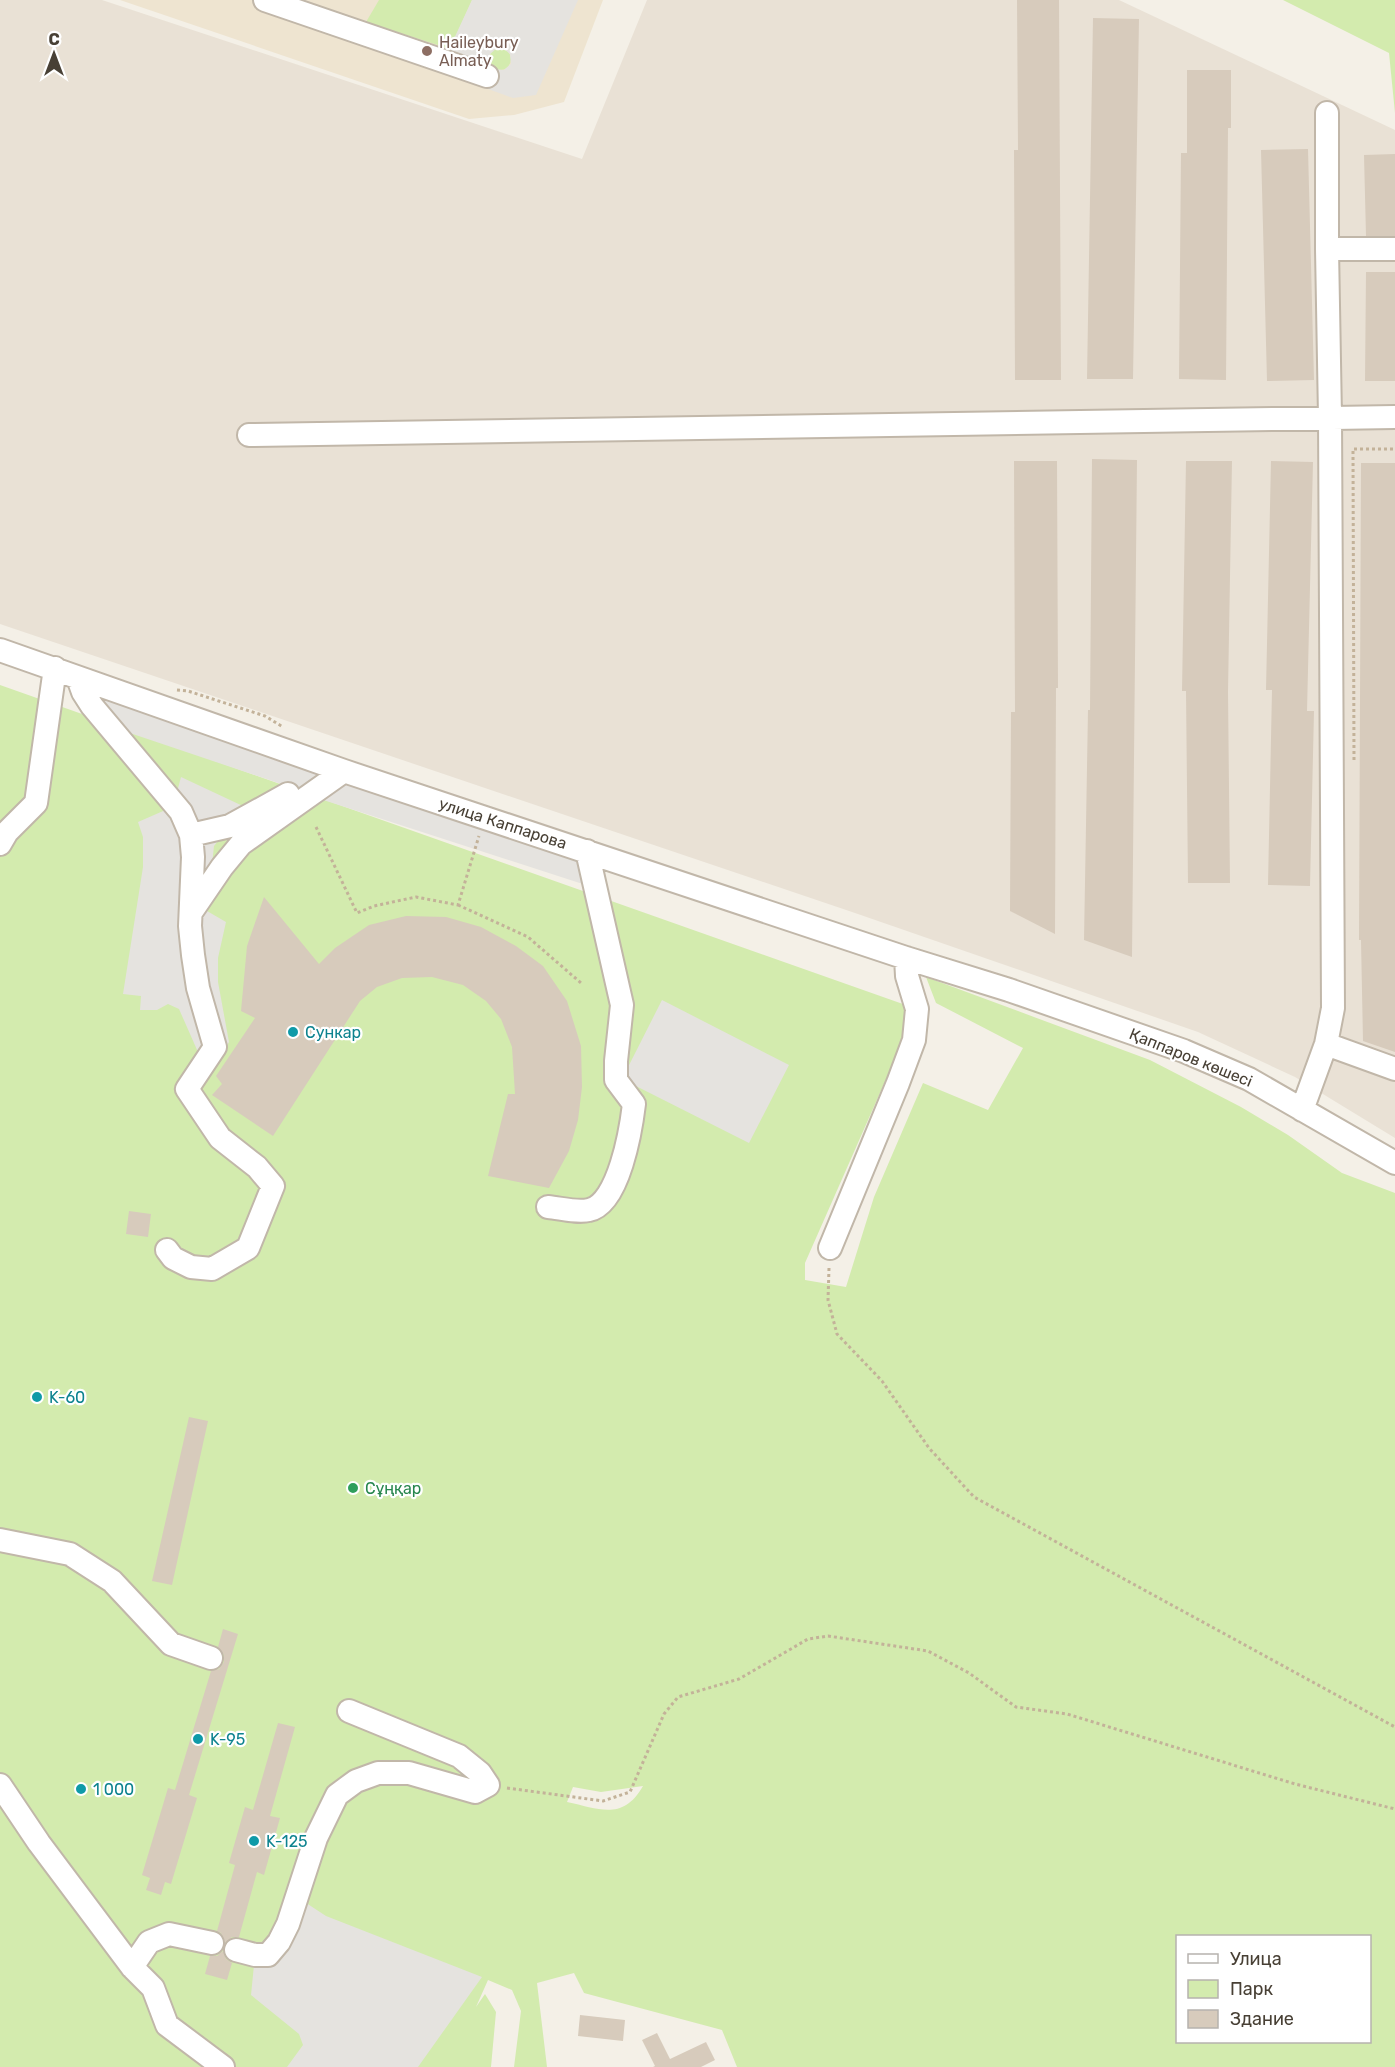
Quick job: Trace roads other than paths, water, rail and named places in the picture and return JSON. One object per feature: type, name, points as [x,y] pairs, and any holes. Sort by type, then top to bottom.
[{"type":"street","points":[[265,0],[487,76]]},
{"type":"street","points":[[1302,1110],[1326,1044],[1333,1008],[1327,113]]},
{"type":"street","points":[[1327,249],[1395,249]]},
{"type":"street","points":[[249,435],[1395,417]]},
{"type":"street","name":"улица Каппарова","points":[[0,650],[335,768],[906,958],[1009,990]]},
{"type":"street","points":[[0,844],[7,832],[36,803],[55,668]]},
{"type":"street","points":[[78,678],[92,706],[181,812],[191,835],[194,857],[190,926],[198,988],[215,1047],[187,1089],[220,1138],[257,1167],[273,1186],[248,1248],[212,1269],[191,1267],[173,1258],[167,1250]]},
{"type":"street","points":[[191,835],[230,826],[248,818],[335,768]]},
{"type":"street","points":[[191,913],[222,867],[241,844],[335,768]]},
{"type":"street","points":[[548,1207],[588,1211],[598,1207],[616,1180],[634,1104],[616,1080],[622,1005],[587,851]]},
{"type":"street","points":[[830,1248],[914,1040],[917,1009],[907,976],[906,958]]},
{"type":"street","name":"Қаппаров көшесі","points":[[1009,990],[1184,1051],[1249,1079],[1395,1163]]},
{"type":"street","points":[[1326,1044],[1395,1069]]},
{"type":"street","points":[[0,1540],[70,1554],[112,1581],[171,1644],[211,1658]]},
{"type":"street","points":[[236,1950],[255,1955],[268,1955],[279,1942],[288,1924],[316,1839],[337,1795],[356,1781],[378,1773],[409,1773],[475,1792],[488,1785],[480,1773],[459,1756],[349,1711]]},
{"type":"street","points":[[0,1785],[39,1843],[132,1967],[153,1988],[167,2025],[223,2067]]},
{"type":"street","points":[[132,1967],[149,1942],[169,1934],[212,1943]]},
{"type":"place","name":"Haileybury Almaty","points":[[427,51]]},
{"type":"place","name":"Сункар","points":[[293,1032]]},
{"type":"place","name":"K-60","points":[[37,1397]]},
{"type":"place","name":"Сұңқар","points":[[353,1488]]},
{"type":"place","name":"K-95","points":[[198,1739]]},
{"type":"place","name":"1 000","points":[[81,1789]]},
{"type":"place","name":"K-125","points":[[254,1841]]}]
